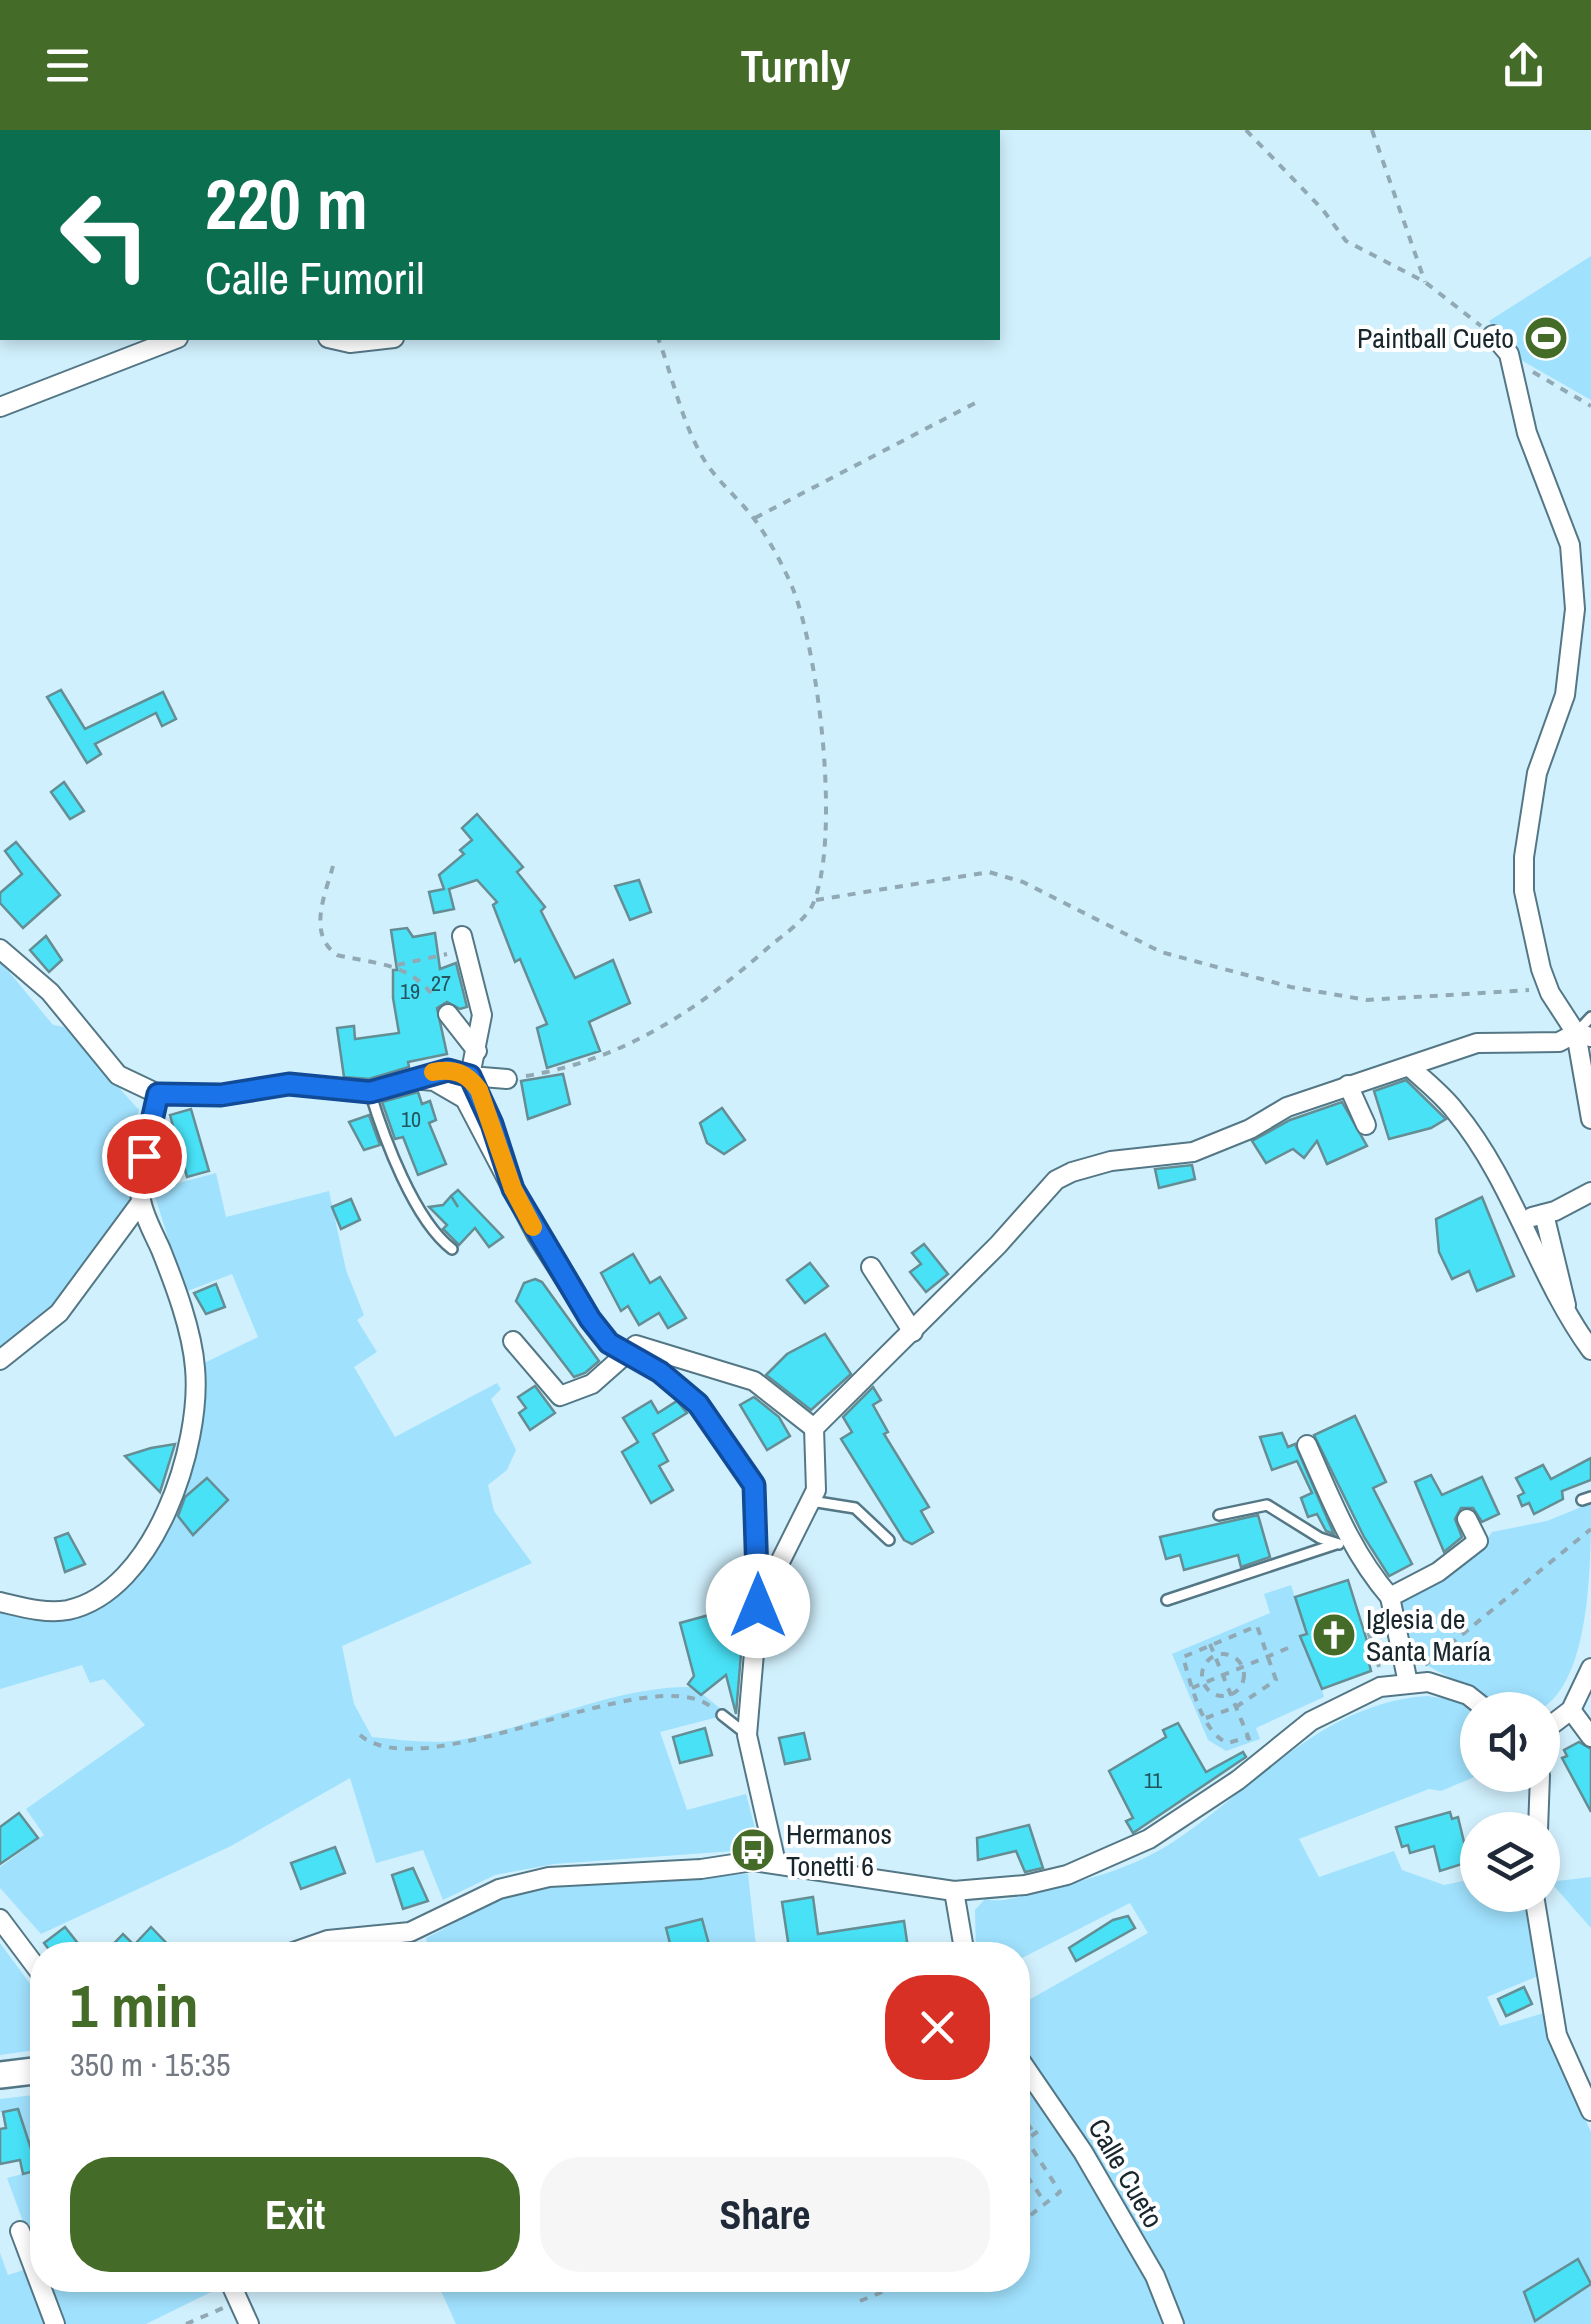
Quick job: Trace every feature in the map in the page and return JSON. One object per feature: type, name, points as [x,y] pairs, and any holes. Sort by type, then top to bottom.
[{"type":"main road","points":[[0,2075],[30,2071]]},
{"type":"street","points":[[1492,334],[1509,354],[1527,433],[1570,544],[1575,609],[1565,695],[1537,774],[1524,857],[1530,932],[1549,990],[1583,1035],[1591,1119]]},
{"type":"street","points":[[0,407],[173,340]]},
{"type":"street","points":[[337,340],[376,340]]},
{"type":"street","points":[[464,943],[482,1014],[470,1076],[492,1124],[513,1189]]},
{"type":"street","points":[[0,949],[50,992],[118,1074],[158,1094],[209,1096],[289,1084],[370,1092],[448,1070],[507,1079]]},
{"type":"street","points":[[448,1014],[477,1051]]},
{"type":"street","points":[[758,1606],[816,1490],[814,1428],[912,1332],[1056,1180],[1093,1165],[1193,1152],[1250,1129],[1287,1107],[1412,1068],[1477,1042],[1559,1042],[1583,1035]]},
{"type":"street","points":[[1412,1068],[1456,1111],[1520,1220],[1569,1320],[1591,1350]]},
{"type":"street","points":[[412,1080],[434,1082],[464,1099],[590,1319],[624,1352],[660,1372],[698,1404],[754,1485],[758,1606],[748,1735],[776,1863]]},
{"type":"street","points":[[1348,1085],[1366,1125]]},
{"type":"street","points":[[0,1602],[51,1612],[90,1600],[132,1569],[146,1552],[178,1480],[195,1401],[196,1368],[166,1262],[142,1202],[140,1177],[158,1094]]},
{"type":"street","points":[[1520,1220],[1544,1214],[1591,1192]]},
{"type":"street","points":[[0,1360],[59,1313],[142,1202]]},
{"type":"street","points":[[1544,1214],[1569,1320]]},
{"type":"street","points":[[871,1267],[912,1332]]},
{"type":"street","points":[[513,1342],[553,1390],[567,1397],[600,1378],[624,1352],[636,1346],[754,1382],[814,1428]]},
{"type":"street","points":[[1307,1445],[1344,1544],[1390,1596],[1414,1683]]},
{"type":"street","points":[[1390,1596],[1438,1572],[1478,1541],[1467,1519]]},
{"type":"street","points":[[1560,1718],[1571,1710],[1591,1668]]},
{"type":"street","points":[[322,1942],[410,1932],[498,1889],[548,1877],[701,1869],[754,1861],[820,1874],[954,1891],[1025,1885],[1108,1859],[1170,1826],[1311,1721],[1384,1686],[1414,1683],[1460,1693]]},
{"type":"street","points":[[1571,1710],[1591,1737]]},
{"type":"street","points":[[954,1891],[962,1942]]},
{"type":"street","points":[[1537,1912],[1557,2034],[1591,2111]]},
{"type":"street","points":[[0,1919],[30,1959]]},
{"type":"street","name":"Calle Cueto","points":[[1030,2075],[1083,2152],[1154,2276],[1174,2324]]},
{"type":"street","points":[[20,2230],[30,2257]]},
{"type":"street","points":[[43,2292],[55,2324]]},
{"type":"street","points":[[235,2292],[250,2324]]},
{"type":"lane","points":[[1583,1035],[1591,1017]]},
{"type":"lane","points":[[370,1092],[385,1142],[428,1228],[452,1249]]},
{"type":"lane","points":[[811,1502],[855,1508],[889,1540]]},
{"type":"lane","points":[[1219,1515],[1267,1505],[1344,1544]]},
{"type":"lane","points":[[1167,1600],[1344,1544]]},
{"type":"lane","points":[[722,1715],[748,1735]]},
{"type":"path","points":[[1246,130],[1311,196],[1346,240],[1425,282],[1492,334]]},
{"type":"path","points":[[1372,130],[1425,282]]},
{"type":"path","points":[[507,1079],[600,1058],[674,1022],[754,960],[812,907],[814,900],[825,795],[816,680],[806,630],[792,587],[754,518],[705,461],[672,389],[659,340]]},
{"type":"path","points":[[1509,354],[1591,406]]},
{"type":"path","points":[[754,518],[976,402]]},
{"type":"path","points":[[333,866],[322,906],[323,941],[337,955],[397,965],[420,979],[448,1014]]},
{"type":"path","points":[[814,900],[989,872],[1023,882],[1161,952],[1322,994],[1402,1000],[1549,990]]},
{"type":"path","points":[[397,965],[464,943]]},
{"type":"path","points":[[1414,1683],[1426,1663],[1591,1528]]},
{"type":"path","points":[[1206,1718],[1236,1707],[1276,1680],[1257,1626],[1183,1657],[1192,1688],[1206,1718],[1222,1742],[1248,1737]]},
{"type":"path","points":[[1368,1631],[1384,1686]]},
{"type":"path","points":[[1210,1644],[1258,1762]]},
{"type":"path","points":[[1192,1688],[1288,1648]]},
{"type":"path","points":[[1214,1655],[1236,1658],[1242,1667],[1240,1688],[1231,1695],[1209,1692],[1203,1683],[1201,1672],[1214,1655]]},
{"type":"path","points":[[360,1735],[371,1744],[386,1747],[464,1741],[662,1694],[697,1696],[722,1715]]},
{"type":"path","points":[[1030,2136],[1045,2126],[1055,2141]]},
{"type":"path","points":[[1030,2128],[1034,2134]]},
{"type":"path","points":[[1030,2145],[1060,2192],[1030,2215]]},
{"type":"path","points":[[1030,2181],[1046,2204]]},
{"type":"path","points":[[860,2301],[882,2292]]},
{"type":"path","points":[[186,2324],[223,2308]]},
{"type":"shaded area","name":"Paintball Cueto","points":[[1591,256],[1591,400],[1514,356],[1489,321]]},
{"type":"shaded area","points":[[0,961],[53,1025],[64,1027],[139,1110],[132,1191],[108,1244],[57,1305],[0,1352]]},
{"type":"shaded area","points":[[216,1173],[226,1217],[329,1191],[346,1270],[364,1315],[357,1320],[377,1352],[354,1367],[395,1437],[497,1383],[501,1389],[491,1399],[516,1450],[507,1470],[488,1485],[494,1511],[532,1563],[342,1646],[354,1704],[372,1737],[454,1741],[636,1692],[694,1687],[722,1710],[718,1717],[660,1732],[687,1810],[746,1794],[759,1843],[734,1851],[554,1864],[495,1875],[443,1900],[423,1850],[376,1863],[350,1778],[231,1846],[41,1934],[0,1888],[0,1867],[44,1835],[26,1809],[145,1725],[104,1679],[90,1683],[82,1665],[0,1689],[0,1609],[45,1620],[63,1619],[118,1588],[152,1557],[184,1478],[202,1364],[258,1337],[232,1274],[185,1292],[153,1190]]},
{"type":"shaded area","points":[[1591,1503],[1584,1618],[1569,1675],[1558,1692],[1477,1692],[1417,1660],[1398,1600],[1479,1551],[1492,1532],[1547,1521]]},
{"type":"shaded area","points":[[1291,1585],[1307,1634],[1300,1637],[1305,1652],[1312,1650],[1324,1697],[1256,1728],[1260,1739],[1226,1751],[1208,1740],[1172,1654],[1270,1613],[1264,1594]]},
{"type":"shaded area","points":[[1427,1696],[1460,1701],[1460,1783],[1441,1791],[1429,1789],[1299,1839],[1319,1877],[1394,1851],[1402,1870],[1444,1885],[1460,1882],[1460,1912],[1529,1912],[1538,1976],[1487,1997],[1500,2026],[1544,2013],[1547,2035],[1591,2132],[1591,2324],[1180,2324],[1166,2275],[1058,2096],[1030,2061],[1030,1999],[1148,1933],[1130,1903],[1030,1954],[1030,1942],[976,1942],[975,1910],[985,1899],[1006,1899],[1061,1886],[1143,1859],[1203,1821],[1291,1751],[1355,1714],[1389,1702]]},
{"type":"shaded area","points":[[748,1874],[756,1942],[427,1942],[426,1938],[494,1902],[522,1892],[619,1878]]},
{"type":"shaded area","points":[[1591,1877],[1591,1928],[1560,1893],[1560,1881]]},
{"type":"shaded area","points":[[0,1943],[30,1984],[30,2051],[0,2055]]},
{"type":"shaded area","points":[[1030,2086],[1101,2191],[1136,2257],[1164,2324],[456,2324],[441,2292],[1030,2292]]},
{"type":"shaded area","points":[[30,2095],[30,2146],[18,2109],[0,2112],[0,2099]]},
{"type":"shaded area","points":[[30,2172],[30,2240],[7,2178]]},
{"type":"shaded area","points":[[0,2253],[8,2275],[27,2269],[30,2292],[35,2292],[47,2324],[0,2324]]},
{"type":"shaded area","points":[[50,2292],[211,2292],[146,2324],[62,2324]]},
{"type":"building","points":[[61,690],[85,729],[163,692],[176,719],[162,726],[156,713],[95,744],[101,754],[87,763],[47,697]]},
{"type":"building","points":[[64,782],[84,811],[70,819],[51,792]]},
{"type":"building","points":[[477,814],[523,867],[517,872],[545,907],[541,911],[575,978],[613,960],[630,1003],[589,1022],[600,1051],[547,1068],[537,1028],[547,1024],[520,959],[515,962],[493,905],[497,902],[477,880],[449,889],[454,909],[434,913],[429,892],[444,889],[439,875],[464,854],[460,850],[472,840],[462,828]]},
{"type":"building","points":[[16,842],[60,895],[23,928],[0,903],[0,893],[22,874],[5,851]]},
{"type":"building","points":[[639,880],[651,912],[630,920],[615,886]]},
{"type":"building","points":[[407,928],[413,937],[435,933],[440,969],[456,963],[467,1007],[460,1009],[447,1002],[437,1008],[447,1054],[408,1062],[409,1067],[369,1079],[344,1077],[337,1028],[354,1026],[355,1039],[399,1033],[393,998],[393,970],[397,970],[391,930]]},
{"type":"building","points":[[46,936],[62,960],[49,972],[30,950]]},
{"type":"building","points":[[563,1074],[570,1104],[528,1119],[521,1081]]},
{"type":"building","points":[[1406,1080],[1446,1119],[1431,1128],[1389,1139],[1374,1091]]},
{"type":"building","points":[[418,1092],[422,1104],[430,1101],[436,1120],[429,1123],[446,1164],[418,1175],[403,1137],[395,1139],[382,1102]]},
{"type":"building","points":[[1342,1102],[1367,1146],[1327,1164],[1317,1141],[1304,1158],[1293,1149],[1266,1163],[1252,1141],[1290,1120]]},
{"type":"building","points":[[722,1108],[745,1140],[724,1154],[707,1143],[700,1123]]},
{"type":"building","points":[[191,1109],[209,1171],[187,1177],[170,1115]]},
{"type":"building","points":[[369,1115],[380,1145],[364,1150],[349,1122]]},
{"type":"building","points":[[1192,1165],[1195,1179],[1159,1188],[1155,1169]]},
{"type":"building","points":[[458,1190],[503,1237],[489,1247],[475,1228],[459,1245],[443,1229],[447,1225],[429,1207],[443,1205]]},
{"type":"building","points":[[1482,1197],[1514,1276],[1477,1291],[1469,1271],[1452,1279],[1439,1252],[1436,1219]]},
{"type":"building","points":[[351,1199],[360,1220],[341,1229],[332,1207]]},
{"type":"building","points":[[924,1244],[948,1274],[926,1292],[910,1272],[921,1264],[912,1253]]},
{"type":"building","points":[[633,1254],[650,1283],[660,1277],[686,1318],[668,1328],[659,1313],[639,1325],[628,1306],[621,1311],[601,1273]]},
{"type":"building","points":[[810,1263],[828,1286],[805,1303],[787,1280]]},
{"type":"building","points":[[535,1279],[542,1282],[599,1361],[585,1373],[574,1377],[516,1301],[524,1283]]},
{"type":"building","points":[[216,1284],[225,1307],[206,1314],[194,1293]]},
{"type":"building","points":[[825,1334],[851,1374],[811,1410],[766,1375],[787,1354]]},
{"type":"building","points":[[535,1386],[555,1413],[530,1430],[519,1413],[526,1408],[518,1397]]},
{"type":"building","points":[[873,1387],[881,1400],[873,1405],[888,1432],[884,1434],[929,1507],[921,1511],[933,1532],[912,1544],[904,1540],[841,1439],[852,1432],[843,1417]]},
{"type":"building","points":[[754,1397],[779,1417],[790,1436],[767,1450],[740,1405]]},
{"type":"building","points":[[651,1401],[658,1413],[677,1401],[687,1413],[653,1434],[668,1461],[659,1466],[673,1490],[651,1503],[622,1452],[638,1442],[623,1418]]},
{"type":"building","points":[[1355,1416],[1386,1482],[1373,1488],[1412,1564],[1389,1576],[1364,1537],[1314,1435]]},
{"type":"building","points":[[1282,1433],[1288,1447],[1295,1444],[1334,1534],[1326,1531],[1317,1514],[1308,1517],[1301,1498],[1312,1493],[1297,1461],[1272,1470],[1260,1437]]},
{"type":"building","points":[[175,1444],[160,1492],[125,1456],[151,1448]]},
{"type":"building","points":[[1591,1458],[1591,1480],[1562,1491],[1563,1499],[1534,1514],[1529,1503],[1522,1506],[1518,1496],[1524,1493],[1516,1478],[1543,1465],[1551,1479]]},
{"type":"building","points":[[1431,1475],[1442,1495],[1482,1477],[1499,1514],[1482,1522],[1473,1508],[1461,1508],[1455,1519],[1462,1537],[1444,1552],[1415,1482]]},
{"type":"building","points":[[207,1478],[228,1500],[193,1535],[178,1516],[185,1497]]},
{"type":"building","points":[[1258,1515],[1270,1557],[1241,1567],[1238,1555],[1184,1570],[1180,1555],[1166,1559],[1160,1537]]},
{"type":"building","points":[[68,1533],[85,1564],[65,1572],[55,1538]]},
{"type":"building","name":"Iglesia de Santa María","points":[[1348,1580],[1372,1657],[1368,1659],[1371,1671],[1322,1689],[1300,1636],[1307,1634],[1295,1597]]},
{"type":"building","points":[[745,1598],[736,1714],[726,1675],[701,1695],[688,1684],[694,1676],[680,1623],[720,1612],[720,1600]]},
{"type":"building","points":[[1178,1723],[1206,1772],[1243,1752],[1246,1757],[1133,1833],[1126,1821],[1133,1818],[1109,1771],[1166,1737],[1163,1730]]},
{"type":"building","points":[[705,1728],[712,1755],[680,1763],[673,1737]]},
{"type":"building","points":[[804,1733],[810,1759],[785,1764],[779,1738]]},
{"type":"building","points":[[1579,1742],[1591,1749],[1591,1812],[1562,1758],[1567,1756],[1564,1750]]},
{"type":"building","points":[[1450,1812],[1452,1819],[1458,1817],[1460,1825],[1460,1865],[1440,1871],[1434,1846],[1410,1853],[1408,1845],[1402,1847],[1396,1827]]},
{"type":"building","points":[[19,1813],[38,1838],[0,1864],[0,1827]]},
{"type":"building","points":[[1029,1825],[1043,1868],[1025,1872],[1016,1851],[978,1860],[977,1838]]},
{"type":"building","points":[[335,1847],[345,1873],[301,1889],[291,1863]]},
{"type":"building","points":[[413,1868],[428,1901],[403,1909],[392,1875]]},
{"type":"building","points":[[813,1897],[818,1934],[904,1921],[907,1942],[788,1942],[782,1902]]},
{"type":"building","points":[[1128,1916],[1135,1928],[1076,1961],[1069,1948],[1113,1920]]},
{"type":"building","points":[[702,1919],[708,1942],[670,1942],[666,1928]]},
{"type":"building","points":[[65,1927],[77,1942],[45,1942]]},
{"type":"building","points":[[151,1927],[165,1942],[137,1942]]},
{"type":"building","points":[[1524,1987],[1532,2004],[1506,2016],[1498,1999]]},
{"type":"building","points":[[18,2109],[30,2146],[30,2172],[23,2174],[20,2160],[0,2164],[0,2129],[6,2128],[3,2112]]},
{"type":"building","points":[[1578,2259],[1591,2284],[1535,2321],[1524,2292]]},
{"type":"slow traffic","points":[[433,1072],[448,1070],[470,1076],[492,1124],[513,1189],[533,1227]]},
{"type":"place","name":"Paintball Cueto","points":[[1546,338]]},
{"type":"place","name":"Iglesia de Santa María","points":[[1334,1635]]},
{"type":"place","name":"Hermanos Tonetti 6","points":[[753,1850]]},
{"type":"route","points":[[144,1156],[158,1094],[197,1097],[289,1084],[370,1092],[432,1072],[448,1070],[470,1076],[492,1124],[513,1189],[562,1278],[590,1319],[609,1343],[660,1372],[698,1404],[754,1485],[759,1514],[758,1606]]}]
